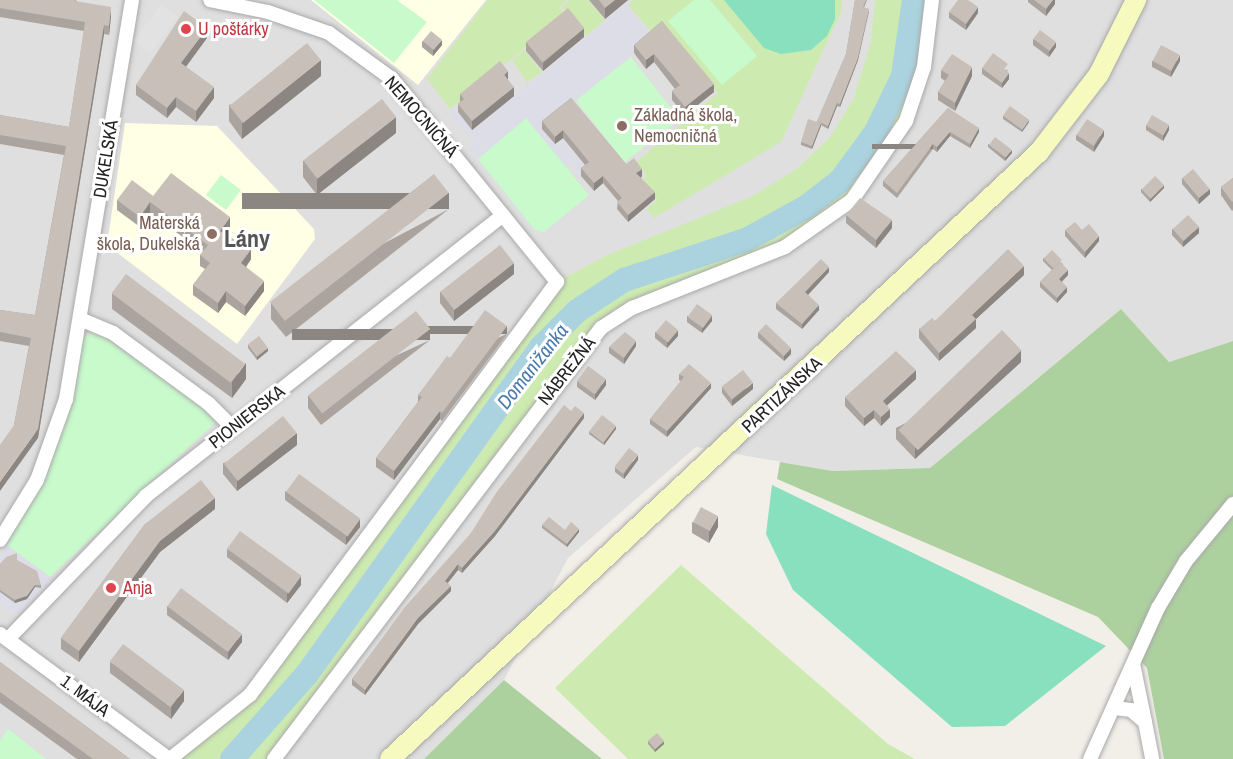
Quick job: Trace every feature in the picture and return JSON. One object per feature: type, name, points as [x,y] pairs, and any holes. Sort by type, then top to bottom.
[{"type":"main road","name":"PARTIZÁNSKA","points":[[390,759],[1031,160],[1088,91],[1122,35],[1136,0]]},
{"type":"street","name":"NEMOCNIČNÁ","points":[[170,759],[250,695],[557,282],[392,79],[330,33],[268,12],[210,0]]},
{"type":"street","name":"NÁBREŽNÁ","points":[[274,759],[601,328],[632,308],[785,247],[852,200],[906,121],[924,67],[932,0]]},
{"type":"street","name":"DUKELSKÁ","points":[[0,540],[48,454],[66,399],[131,6]]},
{"type":"street","name":"PIONIERSKA","points":[[4,637],[146,496],[229,424],[503,215]]},
{"type":"street","points":[[80,319],[113,333],[229,424]]},
{"type":"street","points":[[1090,759],[1115,708],[1158,608],[1186,561],[1233,504]]},
{"type":"street","name":"1. MÁJA","points":[[4,637],[170,759]]},
{"type":"street","points":[[1133,664],[1152,759]]},
{"type":"street","points":[[1115,708],[1131,710],[1145,722]]},
{"type":"shaded area","points":[[0,0],[1233,0],[1233,341],[1169,362],[1121,309],[930,468],[833,471],[696,447],[568,558],[504,680],[424,759],[0,759]]},
{"type":"shaded area","points":[[311,0],[486,0],[418,85]]},
{"type":"shaded area","points":[[161,4],[178,17],[150,53],[133,41]]},
{"type":"shaded area","points":[[626,4],[653,37],[543,128],[555,144],[563,138],[589,169],[581,175],[571,164],[566,167],[526,118],[478,159],[470,149],[474,142],[449,112],[454,108],[473,130]]},
{"type":"shaded area","name":"Materská škola, Dukelská","points":[[125,123],[217,126],[314,229],[315,239],[237,344],[107,245]]},
{"type":"shaded area","points":[[7,545],[54,580],[18,613],[0,605],[0,556]]},
{"type":"green space","points":[[314,0],[397,0],[427,22],[394,63]]},
{"type":"green space","points":[[488,0],[567,0],[560,7],[565,15],[450,109],[427,79]]},
{"type":"green space","points":[[570,0],[588,0],[605,20],[586,36],[562,7]]},
{"type":"green space","points":[[634,0],[842,0],[841,12],[781,142],[654,218],[647,209],[658,199],[637,185],[647,176],[636,162],[718,93],[662,27],[653,34],[628,5]]},
{"type":"green space","points":[[694,0],[710,0],[757,56],[722,85],[668,21]]},
{"type":"green space","points":[[724,0],[835,0],[835,19],[827,36],[811,50],[781,54],[764,48]]},
{"type":"green space","points":[[875,0],[932,0],[906,121],[852,200],[785,247],[601,328],[274,759],[183,759],[176,754],[250,695],[557,282],[607,255],[751,197],[798,168],[831,136],[854,98],[871,42]]},
{"type":"green space","points":[[524,50],[542,72],[527,82],[512,60]]},
{"type":"green space","points":[[631,57],[680,119],[624,162],[576,100]]},
{"type":"green space","points":[[526,118],[589,195],[544,232],[535,230],[478,159]]},
{"type":"green space","points":[[221,175],[241,190],[226,210],[206,195]]},
{"type":"green space","points":[[1121,309],[1169,362],[1233,341],[1233,759],[1164,759],[1147,668],[1098,617],[777,479],[780,462],[833,471],[930,468]]},
{"type":"green space","points":[[95,331],[202,405],[217,421],[50,577],[7,545],[37,487],[82,338]]},
{"type":"green space","points":[[772,485],[1106,646],[1005,726],[952,727],[793,590],[766,534]]},
{"type":"green space","points":[[681,565],[888,744],[915,759],[628,759],[555,688]]},
{"type":"green space","points":[[504,680],[602,759],[424,759]]},
{"type":"green space","points":[[8,729],[46,759],[0,759],[0,741]]},
{"type":"building","points":[[0,0],[75,0],[111,7],[109,26],[104,25],[38,429],[0,482],[0,445],[14,425],[31,338],[0,332],[0,310],[35,315],[66,146],[0,135],[0,115],[69,127],[85,22],[0,8]]},
{"type":"building","points":[[599,0],[615,0],[605,8]]},
{"type":"building","points":[[855,0],[866,0],[863,7],[869,9],[858,58],[840,104],[832,101],[837,103],[828,126],[817,121],[846,54]]},
{"type":"building","points":[[958,0],[968,0],[978,7],[966,24],[949,12]]},
{"type":"building","points":[[1034,0],[1053,0],[1046,9]]},
{"type":"building","points":[[568,8],[584,28],[542,62],[526,42]]},
{"type":"building","points":[[184,11],[207,28],[181,63],[214,87],[196,111],[176,97],[167,108],[136,85]]},
{"type":"building","points":[[662,21],[714,84],[685,107],[672,91],[680,85],[654,54],[646,60],[634,45]]},
{"type":"building","points":[[1040,30],[1056,42],[1049,51],[1033,39]]},
{"type":"building","points":[[431,31],[442,40],[434,50],[423,41]]},
{"type":"building","points":[[307,43],[321,60],[243,123],[229,106]]},
{"type":"building","points":[[1161,45],[1180,55],[1171,71],[1153,61]]},
{"type":"building","points":[[993,53],[1008,64],[1004,69],[1009,73],[1002,83],[982,68]]},
{"type":"building","points":[[952,54],[972,67],[955,103],[938,92],[949,75],[941,70]]},
{"type":"building","points":[[500,61],[508,71],[504,75],[514,87],[472,121],[458,104],[464,99],[460,94]]},
{"type":"building","points":[[571,98],[626,164],[634,158],[642,169],[636,173],[655,192],[628,215],[617,202],[622,198],[603,176],[594,183],[581,168],[589,162],[563,130],[555,137],[542,121]]},
{"type":"building","points":[[382,99],[396,117],[317,179],[303,161]]},
{"type":"building","points":[[1010,106],[1029,120],[1022,130],[1003,116]]},
{"type":"building","points":[[948,108],[979,128],[970,144],[950,132],[937,147],[933,144],[897,193],[883,181]]},
{"type":"building","points":[[1152,115],[1169,125],[1163,135],[1146,125]]},
{"type":"building","points":[[808,119],[821,123],[812,146],[801,142]]},
{"type":"building","points":[[1087,119],[1104,130],[1093,146],[1077,135]]},
{"type":"building","points":[[995,137],[1012,150],[1006,158],[989,145]]},
{"type":"building","points":[[1193,169],[1210,189],[1199,198],[1182,178]]},
{"type":"building","points":[[171,173],[230,217],[220,231],[251,249],[241,263],[264,281],[245,306],[226,291],[218,303],[193,285],[210,263],[200,255],[208,245],[150,202],[140,217],[117,200],[132,180],[153,196]]},
{"type":"building","points":[[434,174],[449,193],[285,321],[270,302]]},
{"type":"building","points":[[1155,176],[1164,185],[1151,199],[1142,189]]},
{"type":"building","points":[[1233,178],[1233,201],[1232,202],[1221,187]]},
{"type":"building","points":[[860,198],[892,220],[876,240],[846,215]]},
{"type":"building","points":[[1188,215],[1199,227],[1184,241],[1173,229]]},
{"type":"building","points":[[1075,222],[1082,230],[1089,224],[1099,236],[1085,252],[1065,230]]},
{"type":"building","points":[[500,245],[514,263],[454,310],[440,292]]},
{"type":"building","points":[[1008,249],[1024,266],[972,315],[976,319],[939,353],[919,329],[932,318],[935,321]]},
{"type":"building","points":[[1052,250],[1062,260],[1053,268],[1044,258]]},
{"type":"building","points":[[821,259],[829,267],[805,292],[819,305],[802,324],[776,303]]},
{"type":"building","points":[[1060,262],[1068,270],[1059,279],[1067,287],[1057,298],[1040,282]]},
{"type":"building","points":[[126,274],[245,364],[231,383],[112,293]]},
{"type":"building","points":[[697,304],[712,315],[703,328],[688,317]]},
{"type":"building","points":[[485,310],[507,326],[442,413],[440,411],[394,471],[376,458],[422,397],[418,395],[447,356],[450,358]]},
{"type":"building","points":[[416,311],[430,329],[322,413],[308,395]]},
{"type":"building","points":[[666,320],[678,330],[668,343],[656,332]]},
{"type":"building","points":[[766,324],[791,348],[784,356],[758,332]]},
{"type":"building","points":[[1002,330],[1021,350],[918,450],[898,430]]},
{"type":"building","points":[[625,332],[636,341],[624,358],[609,347]]},
{"type":"building","points":[[259,336],[268,348],[257,356],[248,344]]},
{"type":"building","points":[[896,351],[916,370],[883,401],[890,409],[881,417],[874,410],[864,418],[845,397]]},
{"type":"building","points":[[689,364],[711,383],[667,431],[650,419],[684,377],[679,374]]},
{"type":"building","points":[[588,366],[606,379],[595,394],[577,381]]},
{"type":"building","points":[[743,370],[753,383],[732,399],[722,387]]},
{"type":"building","points":[[564,405],[571,411],[575,406],[584,413],[495,531],[462,568],[458,564],[445,581],[451,586],[418,618],[365,690],[352,679],[405,607],[471,533],[496,493]]},
{"type":"building","points":[[602,415],[616,426],[603,443],[589,432]]},
{"type":"building","points":[[283,416],[297,433],[238,481],[224,464]]},
{"type":"building","points":[[629,448],[638,455],[623,474],[614,467]]},
{"type":"building","points":[[299,474],[360,519],[348,536],[286,492]]},
{"type":"building","points":[[201,480],[215,498],[160,541],[79,651],[61,638],[145,524]]},
{"type":"building","points":[[701,507],[718,516],[710,531],[693,522]]},
{"type":"building","points":[[549,517],[565,530],[571,522],[579,529],[567,544],[542,525]]},
{"type":"building","points":[[240,531],[301,576],[289,593],[227,549]]},
{"type":"building","points":[[17,553],[17,560],[37,571],[41,585],[35,585],[27,596],[15,600],[0,590],[0,564],[6,557]]},
{"type":"building","points":[[181,588],[242,634],[228,652],[167,606]]},
{"type":"building","points":[[123,644],[184,690],[170,707],[110,662]]},
{"type":"building","points":[[0,662],[130,759],[93,759],[0,692]]},
{"type":"building","points":[[657,733],[664,741],[655,749],[648,741]]},
{"type":"waterway","name":"Domanižanka","points":[[232,759],[307,674],[541,347],[577,311],[624,280],[746,240],[806,207],[840,181],[876,132],[903,76],[914,0]]},
{"type":"place","name":"U poštárky","points":[[186,29]]},
{"type":"place","name":"Základná škola, Nemocničná","points":[[622,126]]},
{"type":"place","name":"Materská škola, Dukelská","points":[[212,234]]},
{"type":"place","name":"Anja","points":[[111,588]]},
{"type":"district","name":"Lány","points":[[247,239]]}]
